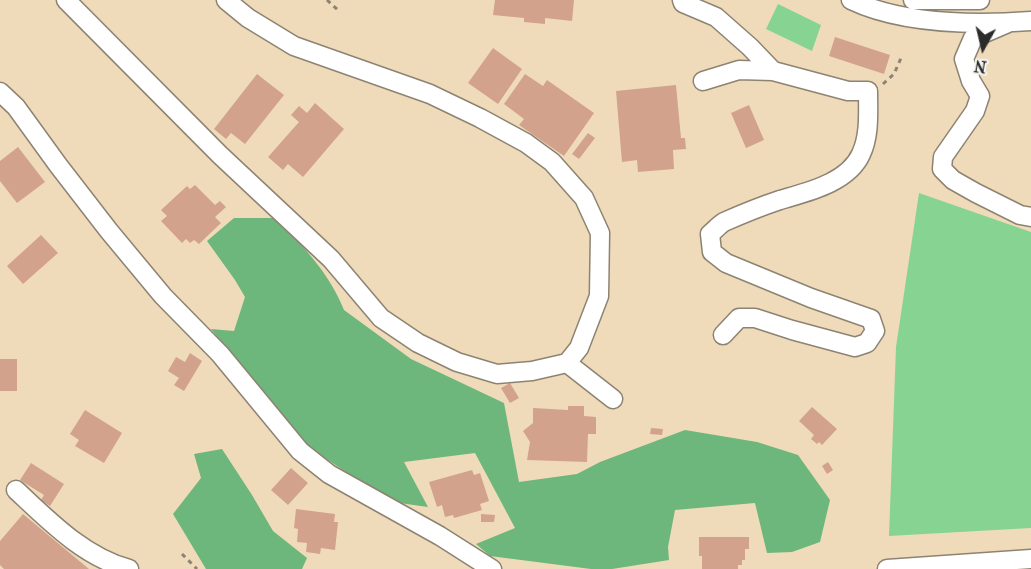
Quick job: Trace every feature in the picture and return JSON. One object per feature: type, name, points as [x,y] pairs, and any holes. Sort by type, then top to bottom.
[{"type":"street","points":[[66,0],[220,155],[331,259],[381,318],[418,343],[457,362],[497,374],[532,371],[567,363],[579,348],[599,296],[600,233],[584,198],[552,162],[526,142],[430,94],[294,46],[248,18],[226,0]]},
{"type":"street","points":[[682,0],[683,3],[717,17],[750,46],[773,71]]},
{"type":"street","points":[[851,0],[898,15],[945,23],[1031,21]]},
{"type":"street","points":[[913,0],[980,0]]},
{"type":"street","points":[[1008,23],[973,38],[964,59],[971,81],[980,96],[975,111],[943,157],[942,169],[953,180],[976,193],[1020,215],[1031,218]]},
{"type":"street","points":[[704,81],[739,70],[773,71],[848,91],[868,91],[867,136],[854,166],[842,176],[821,187],[722,223],[711,234],[712,252],[726,263],[871,319],[875,331],[867,343],[855,347],[755,318],[739,318],[723,335]]},
{"type":"street","points":[[0,92],[16,107],[109,231],[163,296],[220,354],[300,451],[329,474],[440,536],[492,569]]},
{"type":"street","points":[[567,363],[613,399]]},
{"type":"street","points":[[16,490],[52,525],[92,554],[116,566],[129,569]]},
{"type":"street","points":[[887,569],[1031,559]]},
{"type":"path","points":[[327,0],[338,10]]},
{"type":"path","points":[[868,91],[885,83],[894,74],[901,58]]},
{"type":"path","points":[[182,554],[197,569]]},
{"type":"green space","points":[[778,4],[821,25],[812,51],[766,29]]},
{"type":"green space","points":[[919,193],[1031,232],[1031,528],[889,536],[896,347]]},
{"type":"green space","points":[[234,218],[277,218],[323,272],[344,310],[411,359],[504,403],[519,482],[577,474],[600,462],[685,430],[757,442],[798,455],[830,500],[820,542],[792,552],[767,553],[755,503],[675,510],[668,547],[669,560],[612,569],[591,569],[490,556],[476,544],[515,528],[475,453],[404,462],[428,507],[392,502],[299,441],[211,329],[234,331],[245,297],[207,241]]},
{"type":"green space","points":[[222,449],[273,531],[307,558],[302,569],[206,569],[173,514],[201,478],[194,454]]},
{"type":"building","points":[[495,0],[574,0],[572,21],[545,18],[545,24],[524,22],[524,18],[493,15]]},
{"type":"building","points":[[835,37],[890,55],[884,74],[829,56]]},
{"type":"building","points":[[493,48],[522,69],[498,104],[468,83]]},
{"type":"building","points":[[257,74],[284,95],[245,144],[231,133],[226,139],[214,129]]},
{"type":"building","points":[[525,74],[543,86],[547,80],[594,113],[564,156],[519,125],[524,119],[504,104]]},
{"type":"building","points":[[676,85],[681,138],[685,138],[686,149],[673,150],[674,169],[638,172],[637,160],[622,162],[616,91]]},
{"type":"building","points":[[315,103],[344,129],[303,177],[288,164],[283,170],[268,157],[299,122],[291,115],[299,106],[307,113]]},
{"type":"building","points":[[749,105],[764,140],[746,148],[731,113]]},
{"type":"building","points":[[588,133],[595,138],[579,159],[572,154]]},
{"type":"building","points":[[18,147],[45,182],[17,203],[0,181],[0,161]]},
{"type":"building","points":[[195,185],[215,205],[220,201],[226,207],[215,217],[221,223],[199,244],[194,240],[190,243],[186,239],[182,243],[161,221],[167,216],[161,210],[187,186],[190,189]]},
{"type":"building","points":[[41,235],[58,253],[23,284],[7,266]]},
{"type":"building","points":[[190,353],[202,361],[184,391],[174,385],[179,378],[168,371],[176,357],[185,362]]},
{"type":"building","points":[[0,359],[17,359],[17,391],[0,391]]},
{"type":"building","points":[[510,383],[519,398],[510,403],[501,388]]},
{"type":"building","points":[[568,406],[584,406],[584,416],[596,417],[596,434],[588,434],[587,462],[527,460],[530,442],[523,431],[533,423],[533,408],[568,410]]},
{"type":"building","points":[[812,407],[837,429],[822,445],[811,439],[814,435],[799,421]]},
{"type":"building","points":[[85,410],[122,433],[104,463],[75,446],[79,440],[70,434]]},
{"type":"building","points":[[651,428],[663,429],[662,435],[650,434]]},
{"type":"building","points":[[828,462],[833,470],[827,474],[822,466]]},
{"type":"building","points":[[31,463],[64,484],[50,506],[41,500],[44,495],[20,480]]},
{"type":"building","points":[[291,468],[308,483],[288,505],[271,490]]},
{"type":"building","points":[[472,470],[474,475],[480,473],[489,501],[480,504],[482,510],[454,518],[453,515],[445,517],[442,505],[437,507],[429,482]]},
{"type":"building","points":[[296,509],[335,514],[334,522],[338,522],[335,550],[321,548],[320,554],[306,552],[307,543],[297,542],[298,529],[294,528]]},
{"type":"building","points":[[23,514],[89,569],[4,569],[0,565],[0,541]]},
{"type":"building","points":[[481,514],[495,515],[494,522],[481,522]]},
{"type":"building","points":[[699,537],[749,537],[749,549],[745,549],[745,560],[742,560],[742,565],[738,565],[738,569],[702,569]]}]
